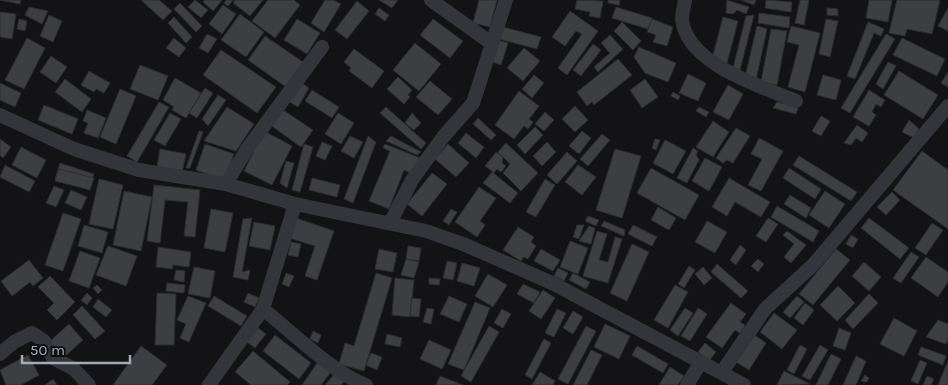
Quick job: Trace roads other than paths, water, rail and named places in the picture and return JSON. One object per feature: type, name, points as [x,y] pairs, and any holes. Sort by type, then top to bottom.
[{"type":"street","points":[[431,0],[491,43]]},
{"type":"street","points":[[390,223],[412,180],[443,137],[473,103],[506,0]]},
{"type":"street","points":[[685,0],[682,19],[688,38],[700,53],[723,70],[796,101]]},
{"type":"street","points":[[226,184],[262,128],[322,48]]},
{"type":"street","points":[[722,372],[765,309],[812,265],[948,106]]},
{"type":"street","points":[[0,115],[74,150],[139,170],[226,184],[296,204],[426,231],[463,244],[552,283],[744,385]]},
{"type":"street","points":[[209,385],[263,309],[296,204]]},
{"type":"street","points":[[263,309],[342,371],[356,381],[366,385]]},
{"type":"street","points":[[0,354],[14,342],[32,333],[44,341],[53,358],[74,369],[89,385]]},
{"type":"street","points":[[687,385],[701,362]]}]
